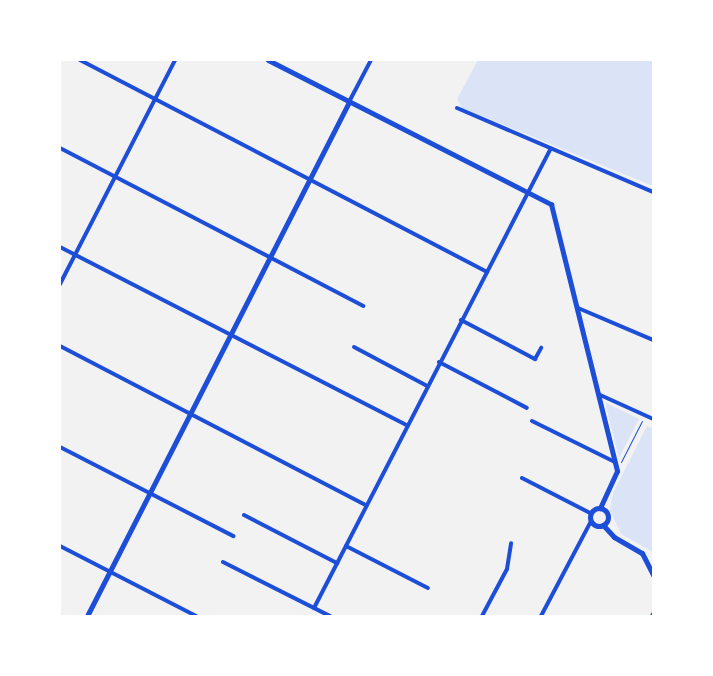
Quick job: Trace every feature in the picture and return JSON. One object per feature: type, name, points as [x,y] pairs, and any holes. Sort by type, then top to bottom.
[{"type":"street","points":[[80,60],[487,272]]},
{"type":"street","points":[[60,284],[175,60]]},
{"type":"street","points":[[268,60],[548,202],[578,308],[617,471],[600,508],[590,513]]},
{"type":"street","points":[[87,616],[371,60]]},
{"type":"street","points":[[456,108],[653,192]]},
{"type":"street","points":[[60,148],[363,306]]},
{"type":"street","points":[[314,608],[487,272],[526,191],[550,148]]},
{"type":"street","points":[[60,247],[407,425]]},
{"type":"street","points":[[578,308],[653,340]]},
{"type":"street","points":[[461,320],[536,359],[541,348]]},
{"type":"street","points":[[60,346],[366,506]]},
{"type":"street","points":[[354,347],[427,386]]},
{"type":"street","points":[[439,362],[527,408]]},
{"type":"street","points":[[598,394],[653,418]]},
{"type":"street","points":[[532,421],[615,462]]},
{"type":"street","points":[[60,447],[233,536]]},
{"type":"street","points":[[522,478],[590,513]]},
{"type":"street","points":[[600,508],[608,515],[603,525]]},
{"type":"street","points":[[541,616],[591,521],[590,513]]},
{"type":"street","points":[[244,515],[337,563]]},
{"type":"street","points":[[591,521],[603,525],[651,562],[653,575]]},
{"type":"street","points":[[482,616],[507,569],[511,543]]},
{"type":"street","points":[[60,546],[196,616]]},
{"type":"street","points":[[346,546],[428,588]]},
{"type":"street","points":[[223,562],[330,616]]},
{"type":"path","points":[[617,471],[645,416]]},
{"type":"shaded area","points":[[478,60],[653,60],[653,186],[462,108],[457,99]]},
{"type":"shaded area","points":[[606,403],[639,419],[619,458],[606,406]]},
{"type":"shaded area","points":[[647,426],[653,429],[653,552],[621,534],[610,510],[613,493]]}]
